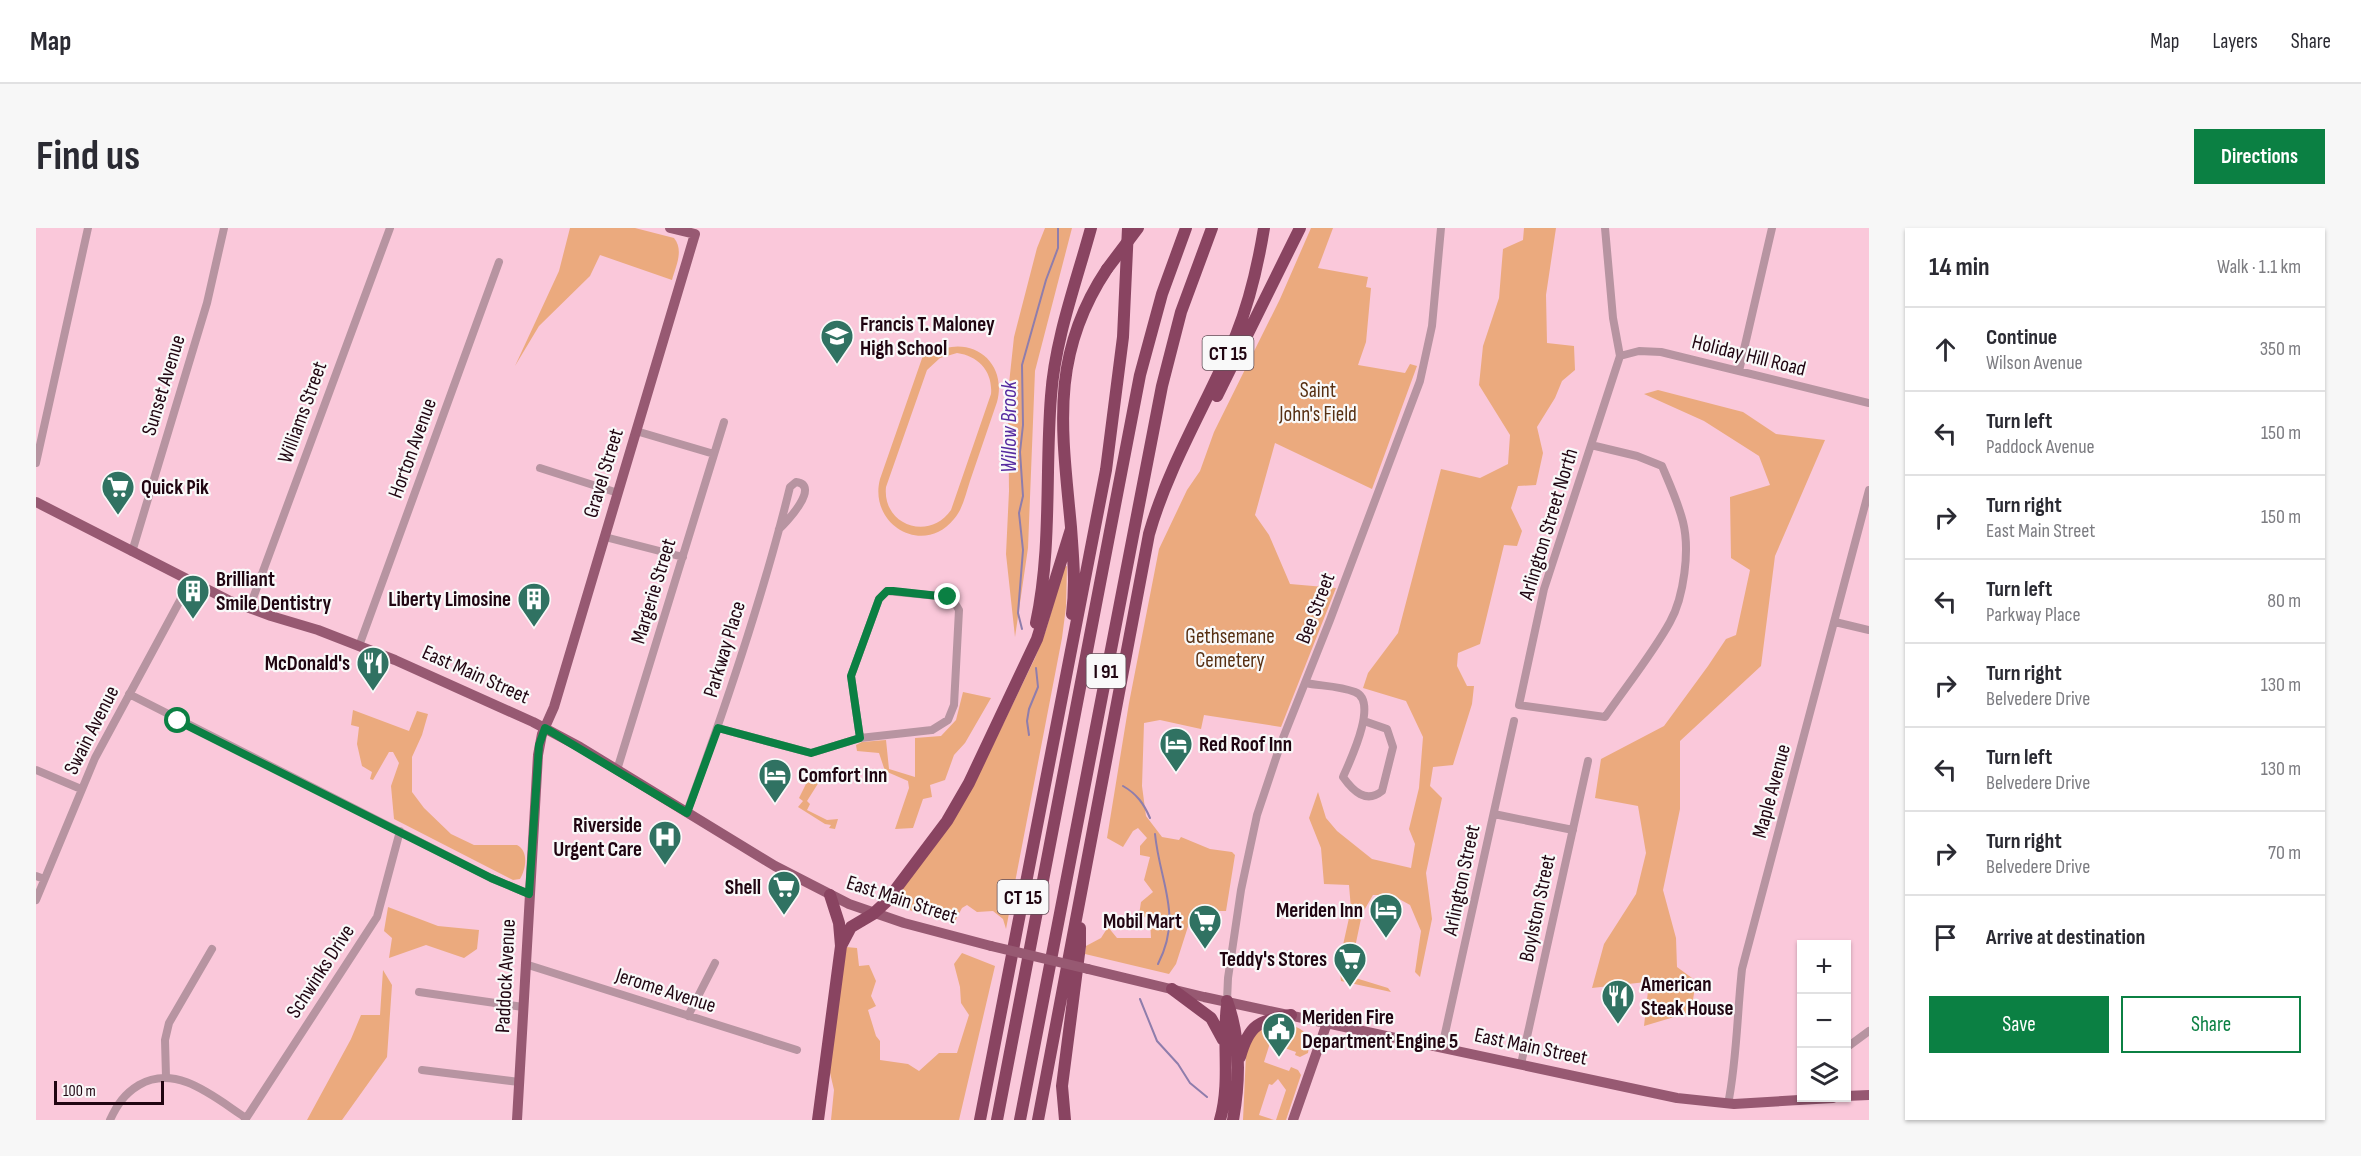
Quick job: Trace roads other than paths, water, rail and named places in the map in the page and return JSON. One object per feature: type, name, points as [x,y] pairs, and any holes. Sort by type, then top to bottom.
[{"type":"highway","points":[[1032,647],[1044,563],[1053,379],[1062,332],[1091,228]]},
{"type":"highway","name":"CT 15","points":[[980,1120],[1095,535],[1111,441],[1124,327],[1128,228]]},
{"type":"highway","points":[[1066,675],[1066,656],[1075,585],[1074,542],[1062,417],[1064,381],[1078,327],[1093,293],[1107,269],[1138,228]]},
{"type":"highway","name":"I 91","points":[[997,1120],[1140,375],[1162,294],[1186,228]]},
{"type":"highway","name":"I 91","points":[[1020,1120],[1162,386],[1183,304],[1212,228]]},
{"type":"highway","name":"CT 15","points":[[1038,1120],[1141,569],[1155,514],[1171,471],[1240,323],[1253,282],[1264,228]]},
{"type":"highway","points":[[1171,471],[1191,444],[1300,228]]},
{"type":"highway","points":[[841,946],[851,927],[873,914],[885,902],[961,799],[1002,715],[1045,617],[1071,529]]},
{"type":"highway","points":[[818,1120],[841,946],[839,923],[830,895]]},
{"type":"highway","points":[[1065,1120],[1062,1086],[1081,938],[1077,913]]},
{"type":"highway","points":[[1172,989],[1211,1018],[1226,1050]]},
{"type":"highway","points":[[1220,1120],[1226,1089],[1227,1002]]},
{"type":"highway","points":[[1227,1002],[1234,1020],[1238,1067]]},
{"type":"highway","points":[[1233,1120],[1238,1067],[1245,1040],[1253,1027],[1261,1022],[1291,1015]]},
{"type":"main road","points":[[670,228],[696,231]]},
{"type":"main road","name":"Gravel Street","points":[[545,728],[554,707],[696,231]]},
{"type":"main road","name":"East Main Street","points":[[36,502],[190,582],[249,609],[359,645],[442,679],[545,728],[775,866],[830,895],[873,914],[991,946],[1227,1002],[1669,1097],[1728,1104],[1797,1100]]},
{"type":"main road","name":"Paddock Avenue","points":[[517,1120],[539,745],[545,728]]},
{"type":"main road","points":[[1293,1120],[1327,1023]]},
{"type":"main road","points":[[1851,1096],[1869,1095]]},
{"type":"street","points":[[36,463],[88,228]]},
{"type":"street","name":"Sunset Avenue","points":[[132,552],[207,303],[224,228]]},
{"type":"street","name":"Williams Street","points":[[249,609],[390,228]]},
{"type":"street","name":"Bee Street","points":[[1227,1002],[1232,948],[1253,829],[1269,776],[1420,381],[1432,326],[1441,228]]},
{"type":"street","points":[[1605,228],[1613,318],[1620,356]]},
{"type":"street","points":[[1740,371],[1772,228]]},
{"type":"street","name":"Horton Avenue","points":[[359,645],[499,262]]},
{"type":"street","name":"Holiday Hill Road","points":[[1620,356],[1639,351],[1661,352],[1869,403]]},
{"type":"street","name":"Arlington Street North","points":[[1591,445],[1638,456],[1662,466],[1676,498],[1684,525],[1685,560],[1681,592],[1671,621],[1605,717],[1519,705],[1544,589],[1620,356]]},
{"type":"street","name":"Margerie Street","points":[[617,770],[724,422]]},
{"type":"street","points":[[636,430],[714,454]]},
{"type":"street","points":[[540,468],[618,493]]},
{"type":"street","name":"Parkway Place","points":[[687,813],[718,728],[790,487],[796,482],[801,483],[805,489],[801,500],[794,514],[779,530]]},
{"type":"street","name":"Maple Avenue","points":[[1728,1104],[1734,1071],[1736,1018],[1742,969],[1869,490]]},
{"type":"street","points":[[605,537],[682,557]]},
{"type":"street","name":"Swain Avenue","points":[[36,900],[40,878],[81,789],[190,582]]},
{"type":"street","points":[[718,728],[811,753],[860,738],[932,730],[940,727],[948,720],[954,705],[959,610],[953,600],[893,591],[882,595],[851,676],[860,738]]},
{"type":"street","points":[[1835,622],[1869,630]]},
{"type":"street","points":[[1305,683],[1357,692],[1363,699],[1364,721],[1344,777],[1352,790],[1362,795],[1377,795],[1382,790],[1392,747],[1387,729],[1364,721]]},
{"type":"street","points":[[129,694],[507,886],[529,894]]},
{"type":"street","name":"Arlington Street","points":[[1442,1047],[1514,721]]},
{"type":"street","name":"Boylston Street","points":[[1521,1064],[1588,761]]},
{"type":"street","points":[[36,770],[81,789]]},
{"type":"street","points":[[1494,814],[1573,830]]},
{"type":"street","name":"Schwinks Drive","points":[[246,1119],[376,917],[400,831]]},
{"type":"street","points":[[166,1077],[165,1040],[169,1023],[212,950]]},
{"type":"street","points":[[688,1016],[715,963]]},
{"type":"street","name":"Jerome Avenue","points":[[525,964],[797,1050]]},
{"type":"street","points":[[419,992],[523,1007]]},
{"type":"street","points":[[1851,1044],[1869,1031]]},
{"type":"street","points":[[422,1070],[519,1082]]},
{"type":"street","points":[[110,1120],[116,1106],[132,1089],[143,1083],[166,1077],[189,1082],[246,1119]]},
{"type":"waterway","name":"Willow Brook","points":[[1022,629],[1018,613],[1023,550],[1019,513],[1023,496],[1020,452],[1023,425],[1022,365],[1046,280],[1058,248],[1058,228]]},
{"type":"waterway","name":"Willow Brook","points":[[1029,735],[1027,721],[1029,709],[1038,687],[1036,668]]},
{"type":"waterway","name":"Willow Brook","points":[[1123,786],[1140,800],[1150,818]]},
{"type":"waterway","name":"Willow Brook","points":[[1155,834],[1169,915],[1169,930],[1158,964]]},
{"type":"waterway","name":"Willow Brook","points":[[1140,999],[1157,1041],[1178,1064],[1190,1083],[1207,1097]]},
{"type":"place","name":"Francis T. Maloney High School","points":[[837,365]]},
{"type":"place","name":"Quick Pik","points":[[118,516]]},
{"type":"place","name":"Brilliant Smile Dentistry","points":[[193,620]]},
{"type":"place","name":"Liberty Limosine","points":[[534,628]]},
{"type":"place","name":"McDonald's","points":[[373,692]]},
{"type":"place","name":"Red Roof Inn","points":[[1176,773]]},
{"type":"place","name":"Comfort Inn","points":[[775,804]]},
{"type":"place","name":"Riverside Urgent Care","points":[[665,866]]},
{"type":"place","name":"Shell","points":[[784,916]]},
{"type":"place","name":"Meriden Inn","points":[[1386,939]]},
{"type":"place","name":"Mobil Mart","points":[[1205,950]]},
{"type":"place","name":"Teddy's Stores","points":[[1350,988]]},
{"type":"place","name":"American Steak House","points":[[1618,1025]]},
{"type":"place","name":"Meriden Fire Department Engine 5","points":[[1279,1058]]},
{"type":"park label","name":"Saint John's Field","points":[[1318,402]]},
{"type":"park label","name":"Gethsemane Cemetery","points":[[1230,648]]}]
